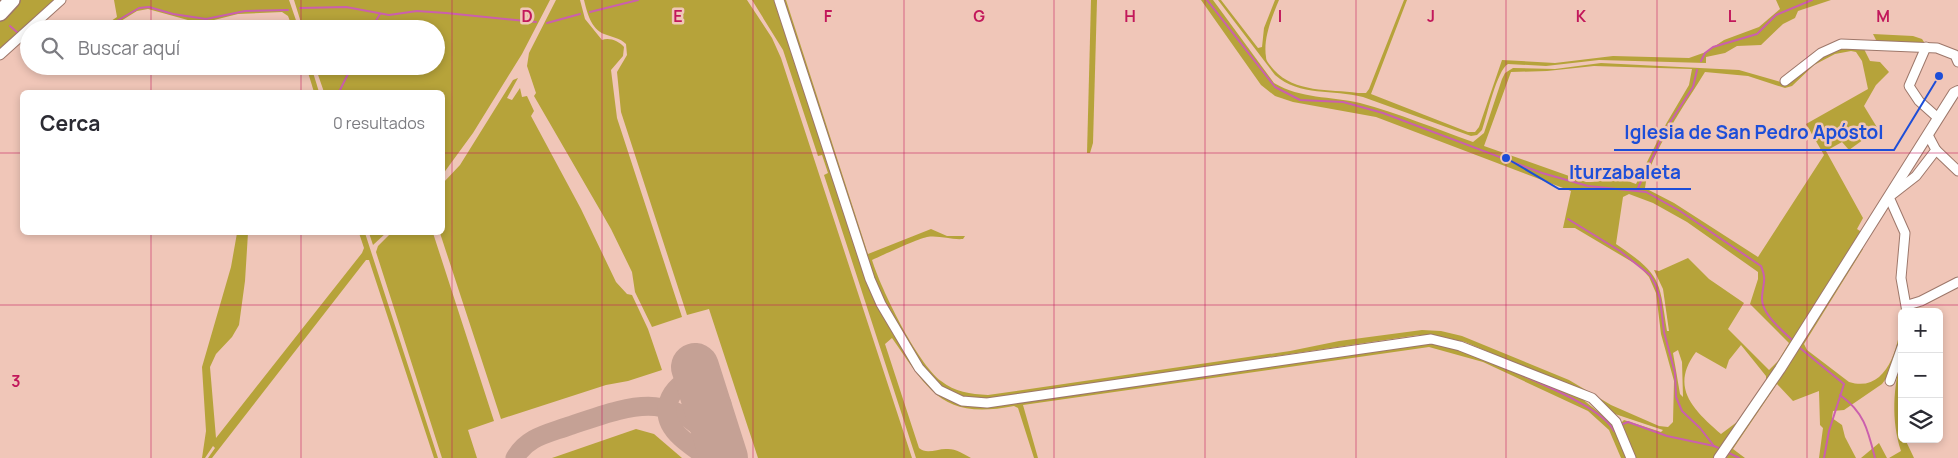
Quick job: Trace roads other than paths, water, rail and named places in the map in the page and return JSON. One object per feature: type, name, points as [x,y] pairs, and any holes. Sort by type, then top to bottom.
[{"type":"highway","points":[[0,13],[12,0]]},
{"type":"street","points":[[39,20],[61,0]]},
{"type":"street","points":[[779,0],[870,279],[899,338],[919,368],[939,390],[951,398],[972,402],[987,402],[1431,339],[1460,346],[1592,398],[1616,422],[1631,458]]},
{"type":"street","points":[[0,55],[20,37]]},
{"type":"street","points":[[1785,81],[1821,53],[1841,44],[1937,48],[1955,55],[1958,62]]},
{"type":"street","points":[[1926,47],[1909,86],[1919,101],[1938,118]]},
{"type":"street","points":[[1719,458],[1780,369],[1954,93],[1958,91]]},
{"type":"street","points":[[1928,135],[1936,150],[1958,171]]},
{"type":"street","points":[[1889,197],[1916,176],[1936,150]]},
{"type":"street","points":[[1889,197],[1905,233],[1901,278],[1907,308],[1958,282]]},
{"type":"street","points":[[1890,381],[1900,353]]},
{"type":"waterway","points":[[590,12],[638,0]]},
{"type":"waterway","points":[[1207,0],[1275,87],[1300,100],[1343,102],[1383,113],[1542,173],[1588,186],[1646,192],[1680,211],[1761,266],[1764,278],[1762,297],[1765,309],[1773,321],[1793,341]]},
{"type":"waterway","points":[[1701,61],[1705,53],[1713,47],[1757,34],[1776,15],[1812,0]]},
{"type":"waterway","points":[[118,20],[139,8],[149,7],[173,14],[206,19],[245,11],[288,10]]},
{"type":"waterway","points":[[300,8],[346,7],[389,15],[417,11],[536,22]]},
{"type":"waterway","points":[[376,20],[380,14]]},
{"type":"waterway","points":[[547,23],[580,14]]},
{"type":"waterway","points":[[10,26],[18,33]]},
{"type":"waterway","points":[[1637,190],[1667,127],[1693,87],[1697,70]]},
{"type":"waterway","points":[[340,90],[348,75]]},
{"type":"waterway","points":[[1568,219],[1620,251],[1650,275],[1660,299],[1664,332],[1675,373],[1676,397],[1682,411],[1700,428],[1714,446],[1721,449]]},
{"type":"waterway","points":[[1800,348],[1844,384],[1829,431],[1824,458]]},
{"type":"waterway","points":[[1515,372],[1584,405],[1608,422],[1614,431]]},
{"type":"waterway","points":[[1200,377],[1223,373]]},
{"type":"waterway","points":[[1840,395],[1855,408],[1864,422],[1875,458]]},
{"type":"waterway","points":[[1623,424],[1628,422],[1667,436],[1714,446]]},
{"type":"waterway","points":[[1727,452],[1739,458]]},
{"type":"waterway","points":[[1725,458],[1729,453]]},
{"type":"place","name":"Iglesia de San Pedro Apóstol","points":[[1939,76]]},
{"type":"place","name":"Iturzabaleta","points":[[1506,158]]}]
